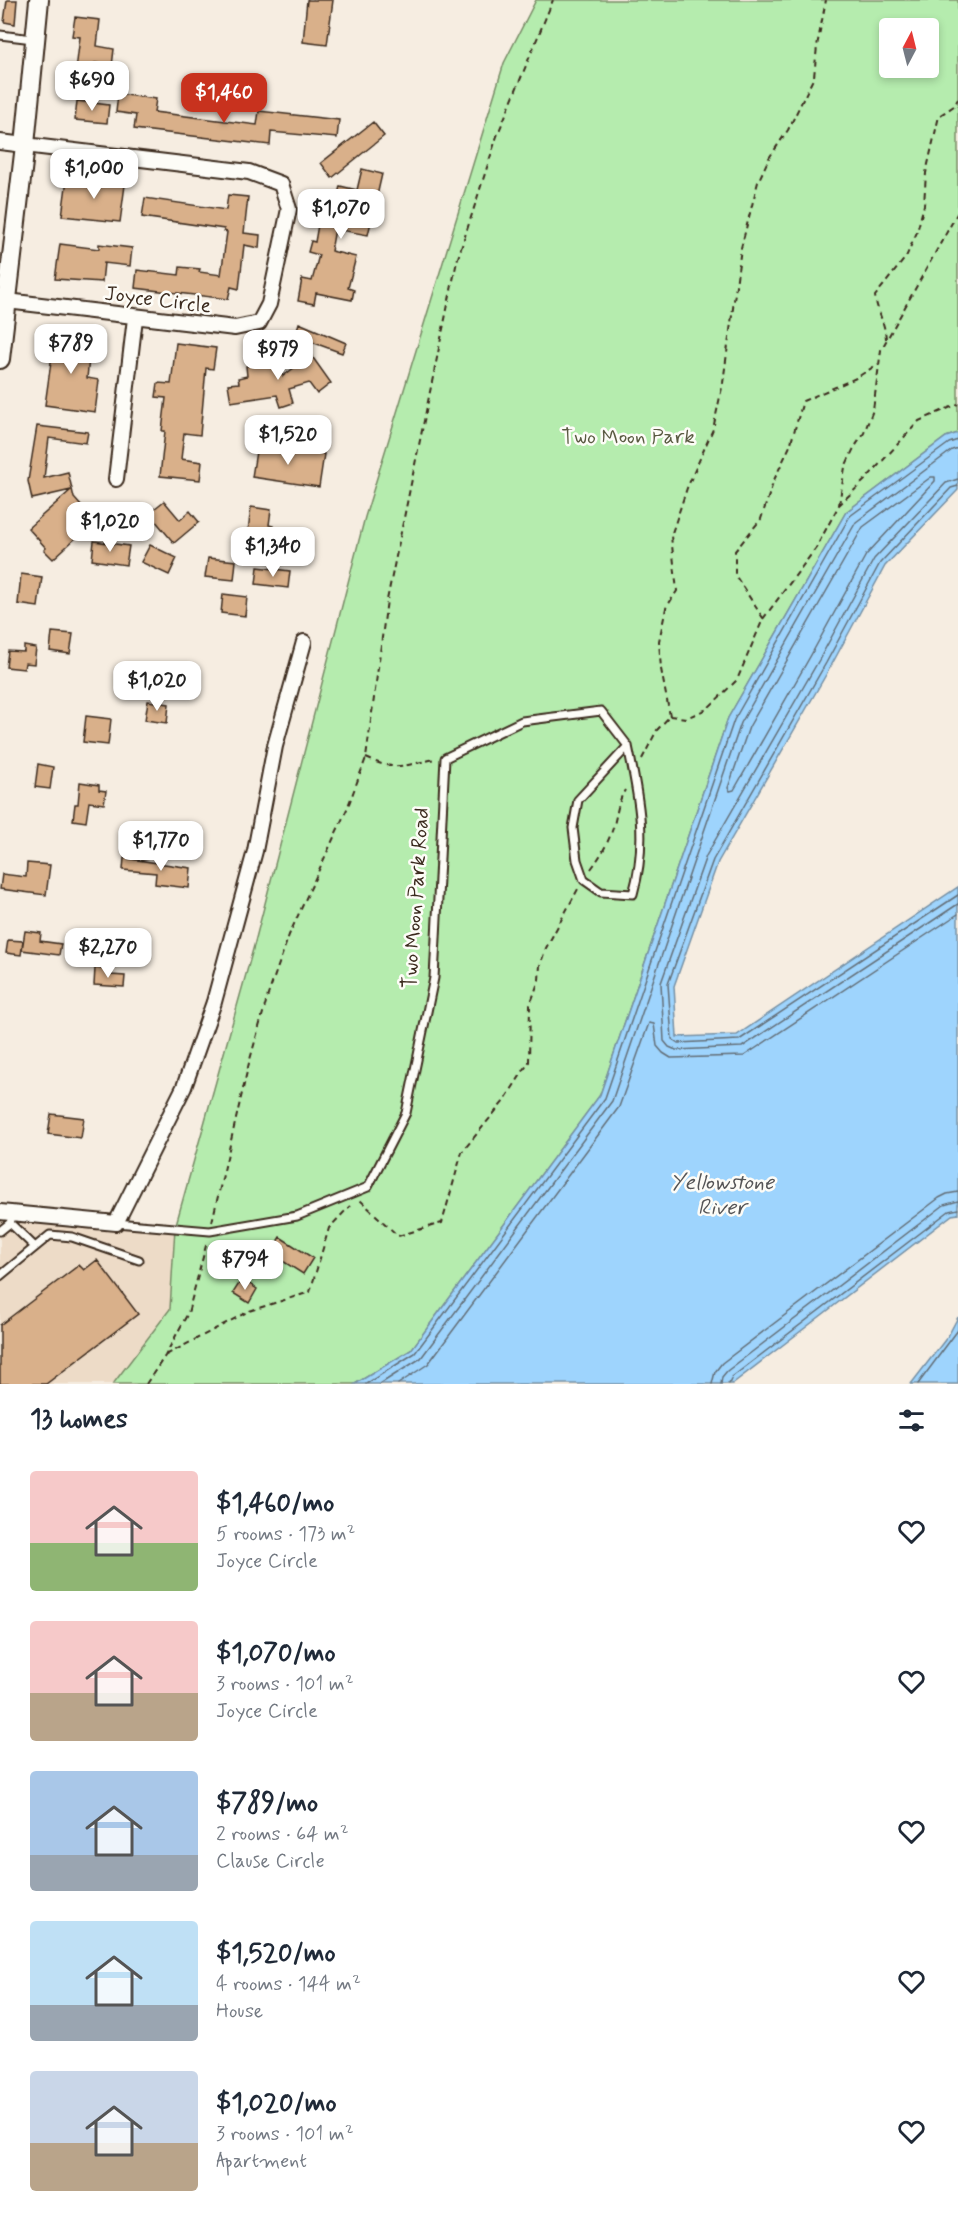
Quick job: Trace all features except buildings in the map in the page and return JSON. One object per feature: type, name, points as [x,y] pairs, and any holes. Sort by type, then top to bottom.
[{"type":"main road","points":[[0,359],[39,0]]},
{"type":"street","points":[[0,142],[25,145]]},
{"type":"street","name":"Joyce Circle","points":[[7,301],[135,318],[235,328],[259,323],[269,304],[289,208],[281,184],[249,172],[25,145]]},
{"type":"street","points":[[116,479],[135,318]]},
{"type":"street","points":[[116,1223],[184,1087],[214,1002],[255,851],[275,746],[304,642]]},
{"type":"street","name":"Two Moon Park Road","points":[[7,1216],[116,1223]]},
{"type":"lane","points":[[0,35],[36,39]]},
{"type":"lane","points":[[445,758],[522,721],[601,711],[627,746],[638,796],[640,868],[633,894],[601,892],[584,880],[577,860],[573,828],[578,800],[627,746]]},
{"type":"lane","name":"Two Moon Park Road","points":[[116,1223],[210,1231],[297,1216],[368,1187],[406,1113],[434,978],[445,758]]},
{"type":"lane","points":[[0,1231],[7,1216],[35,1247]]},
{"type":"lane","points":[[0,1276],[50,1235],[72,1237],[139,1260]]},
{"type":"path","points":[[146,1384],[165,1356],[188,1313],[268,995],[289,935],[347,809],[366,758],[387,600],[457,261],[497,136],[553,0]]},
{"type":"path","points":[[670,716],[661,669],[659,641],[666,608],[677,591],[671,536],[687,488],[713,429],[723,383],[741,248],[758,182],[769,158],[788,130],[814,76],[826,0]]},
{"type":"path","points":[[887,340],[885,324],[877,310],[875,296],[906,257],[917,232],[924,206],[926,173],[939,116],[954,106],[958,99]]},
{"type":"path","points":[[670,716],[686,718],[708,709],[737,680],[763,619],[816,548],[839,504],[846,467],[873,410],[881,350],[958,212]]},
{"type":"path","points":[[763,619],[735,575],[735,551],[761,519],[774,480],[790,446],[803,400],[856,378],[878,364]]},
{"type":"path","points":[[839,504],[865,480],[919,421],[958,404]]},
{"type":"path","points":[[358,1198],[398,1236],[442,1223],[462,1152],[504,1101],[529,1062],[530,1005],[539,980],[540,965],[546,948],[608,842],[619,801],[657,730],[670,716]]},
{"type":"path","points":[[366,758],[385,767],[400,767],[445,758]]},
{"type":"path","points":[[165,1356],[249,1311],[310,1292],[329,1228],[351,1206]]},
{"type":"shaded area","points":[[0,1212],[175,1228],[170,1309],[113,1384],[0,1384]]},
{"type":"green space","name":"Two Moon Park","points":[[536,0],[958,0],[958,433],[946,437],[846,512],[728,718],[600,1095],[411,1350],[355,1384],[113,1384],[170,1309],[175,1228],[255,942],[365,517],[504,63]]},
{"type":"water","name":"Yellowstone River","points":[[958,433],[958,490],[885,566],[831,666],[718,862],[674,986],[677,1037],[737,1035],[958,887],[958,1214],[952,1215],[732,1384],[355,1384],[411,1350],[600,1095],[728,718],[846,512],[946,437]]},
{"type":"water","points":[[958,1317],[958,1384],[911,1384],[948,1336]]}]
